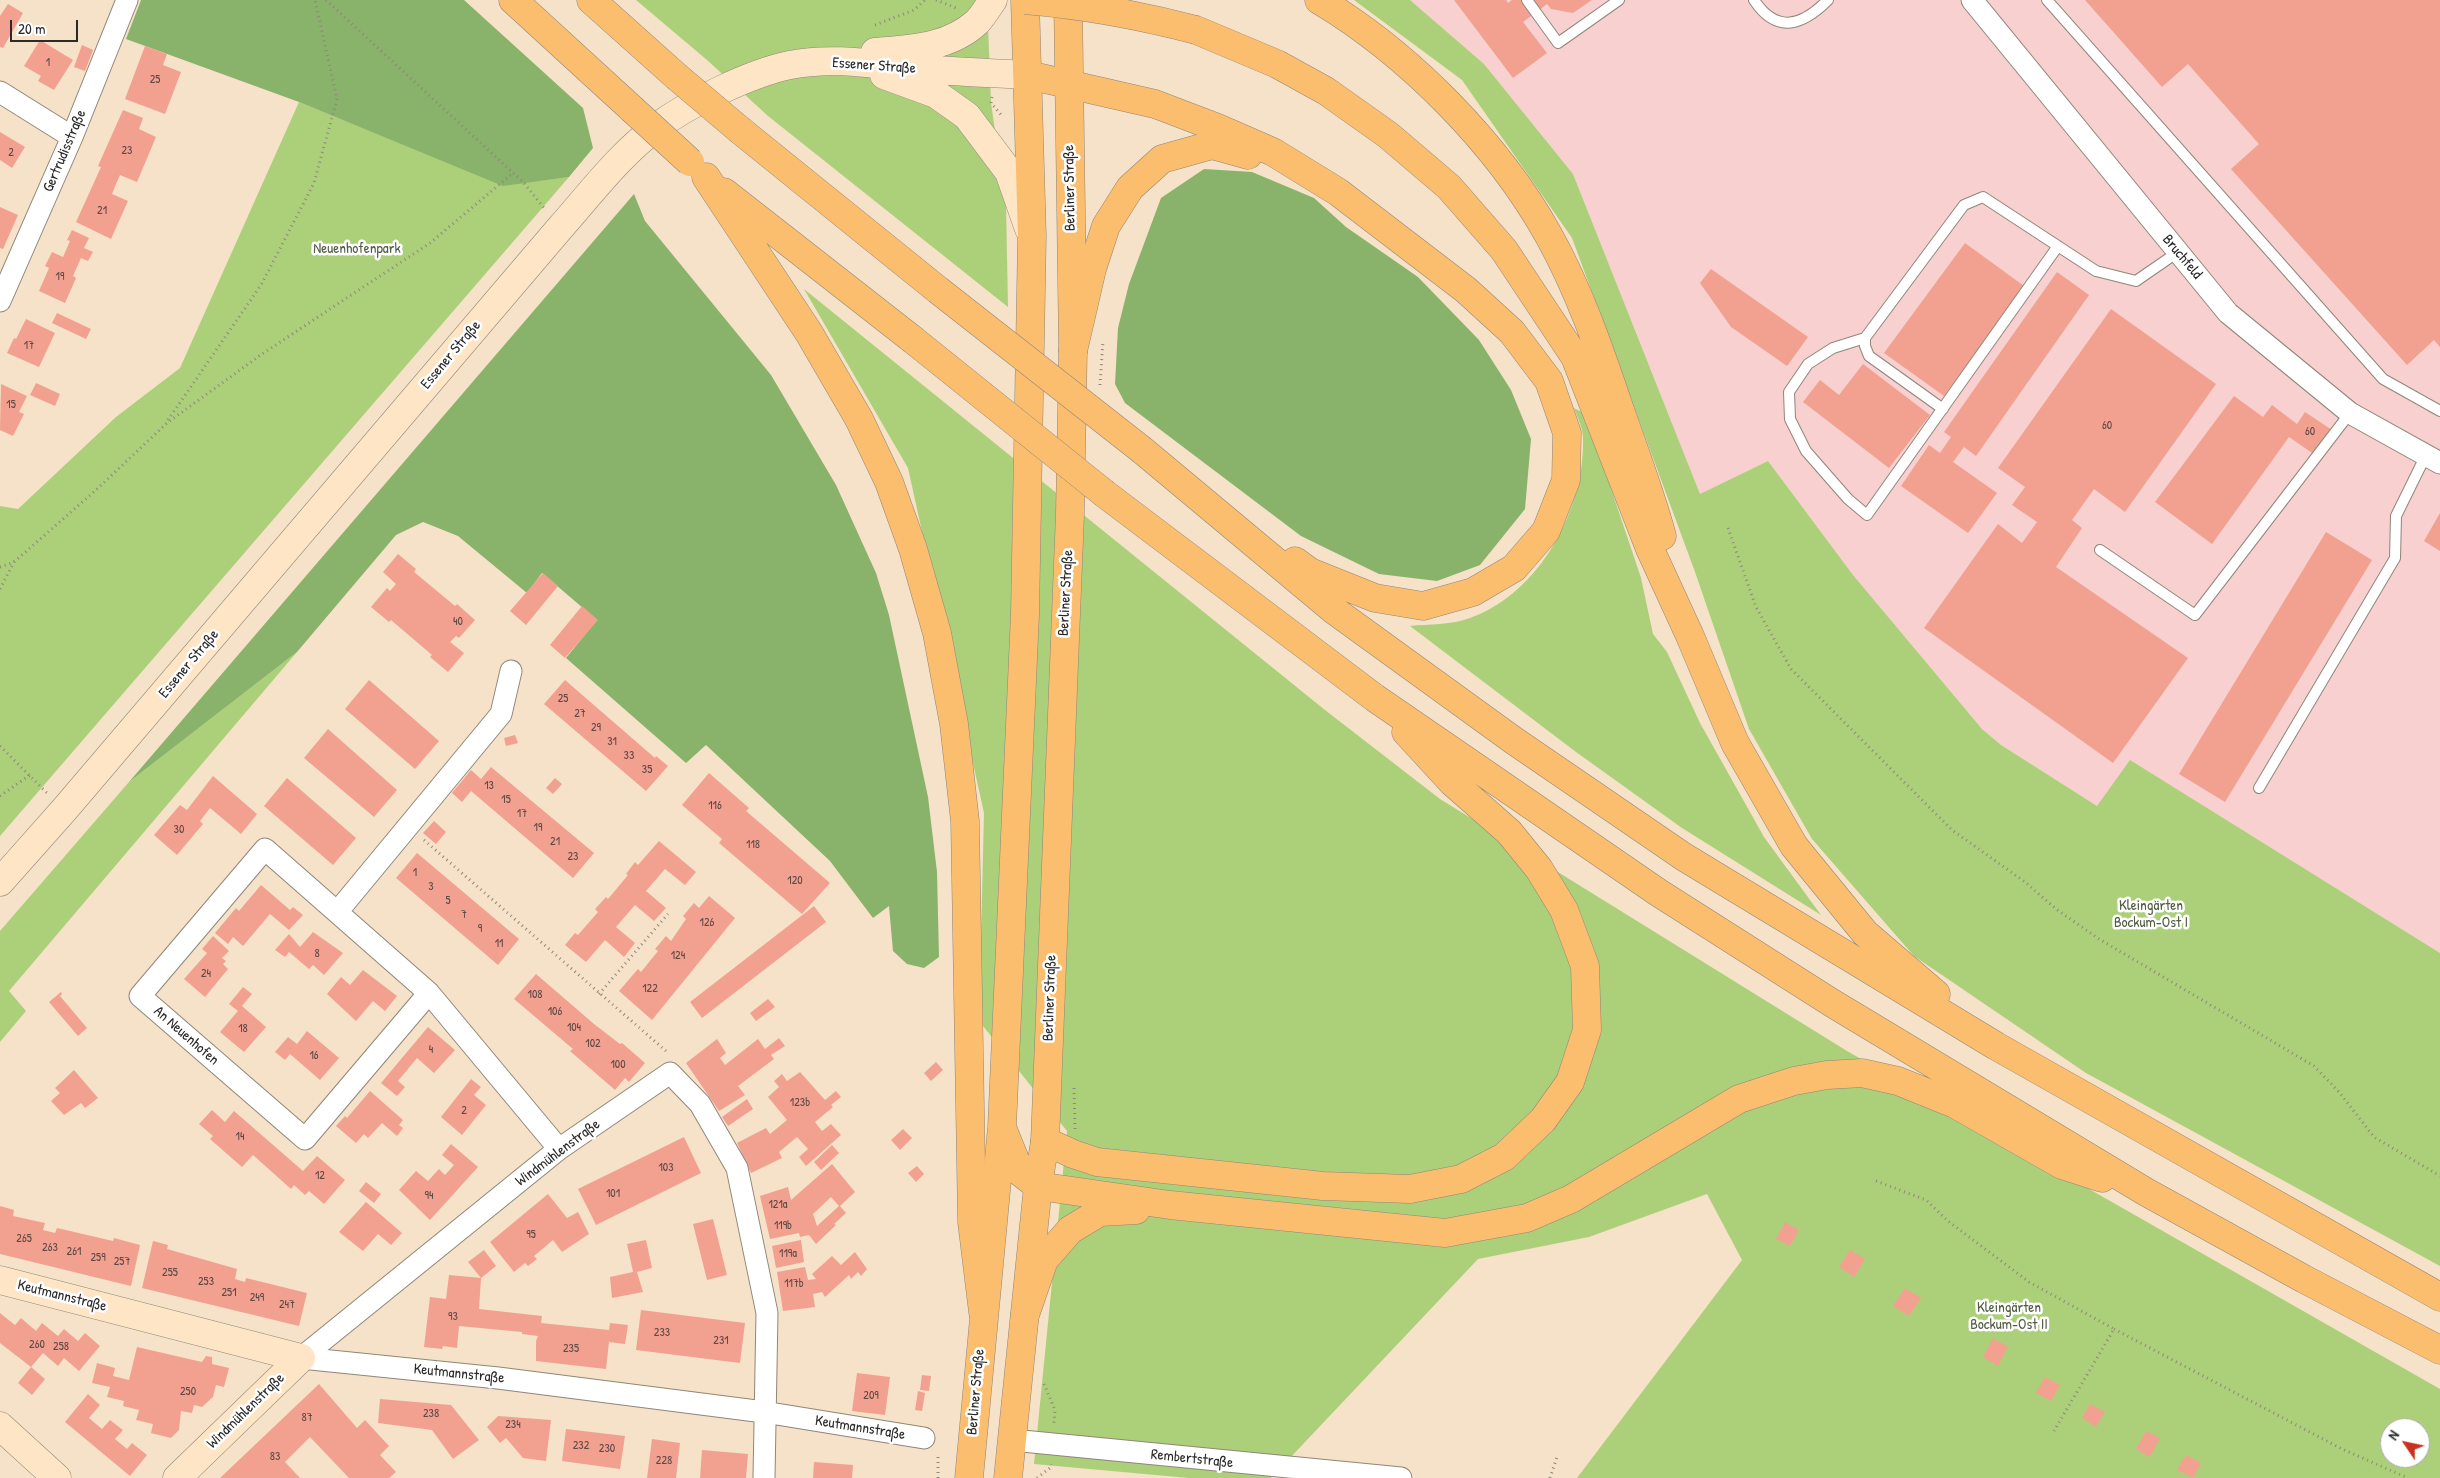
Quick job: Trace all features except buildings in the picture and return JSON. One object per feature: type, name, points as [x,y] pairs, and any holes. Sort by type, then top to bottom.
[{"type":"main road","points":[[513,0],[698,170],[1105,494],[1375,698],[1700,919],[1832,1003],[2146,1192],[2295,1275],[2440,1350]]},
{"type":"main road","points":[[591,0],[741,131],[938,290],[1142,450],[1335,611],[1513,740],[1684,857],[1996,1046],[2440,1297]]},
{"type":"main road","points":[[847,61],[866,53],[914,48],[949,41],[978,22],[993,0]]},
{"type":"main road","points":[[1025,0],[1080,5],[1143,16],[1196,30],[1277,64],[1326,91],[1388,135],[1449,188],[1504,250],[1575,357],[1650,549],[1690,636],[1735,743],[1794,846],[1865,933],[1996,1046]]},
{"type":"main road","name":"Berliner Straße","points":[[969,1478],[983,1312],[1002,1127],[1025,604],[1032,236],[1025,0]]},
{"type":"main road","name":"Berliner Straße","points":[[1008,1478],[1038,1186],[1045,1141],[1070,514],[1073,351],[1068,0]]},
{"type":"main road","points":[[1319,0],[1346,16],[1408,64],[1465,120],[1514,183],[1549,235],[1588,316],[1655,510],[1690,636]]},
{"type":"main road","points":[[847,61],[936,94],[967,116],[1009,172],[1032,236]]},
{"type":"main road","name":"Essener Straße","points":[[0,882],[64,810],[560,228],[617,163],[656,127],[694,104],[742,82],[790,65],[847,61],[923,69],[1028,75]]},
{"type":"main road","points":[[1028,75],[1155,104],[1218,128],[1273,152],[1338,192],[1466,290],[1512,332],[1549,380],[1567,433],[1566,480],[1546,531],[1514,568],[1473,592],[1423,606],[1375,598],[1310,572],[1142,450]]},
{"type":"main road","points":[[1073,351],[1092,269],[1106,226],[1130,188],[1162,159],[1212,145],[1245,154],[1338,192]]},
{"type":"main road","points":[[698,170],[809,333],[859,419],[889,482],[913,549],[937,633],[954,724],[965,821],[972,1222],[983,1312]]},
{"type":"main road","points":[[1045,1141],[1073,1154],[1097,1162],[1323,1186],[1410,1189],[1462,1179],[1504,1157],[1543,1120],[1570,1082],[1587,1030],[1585,966],[1564,910],[1539,869],[1509,832],[1452,782],[1375,698]]},
{"type":"main road","points":[[1038,1186],[1070,1189],[1170,1205],[1445,1233],[1527,1218],[1571,1199],[1739,1099],[1794,1081],[1828,1075],[1862,1073],[1898,1081],[1955,1104],[2062,1165],[2146,1192]]},
{"type":"main road","name":"Berliner Straße","points":[[1002,1127],[1020,1172],[1038,1186]]},
{"type":"main road","points":[[1025,1315],[1044,1260],[1070,1230],[1100,1212],[1170,1205]]},
{"type":"main road","name":"Keutmannstraße","points":[[0,1280],[300,1358]]},
{"type":"main road","name":"Windmühlenstraße","points":[[177,1478],[300,1358]]},
{"type":"main road","points":[[0,1426],[57,1478]]},
{"type":"street","name":"Gertrudisstraße","points":[[0,301],[72,137],[126,0]]},
{"type":"street","name":"Bruchfeld","points":[[1972,0],[2228,313],[2350,413],[2433,459]]},
{"type":"street","points":[[0,92],[72,137]]},
{"type":"street","points":[[338,912],[501,714],[511,671]]},
{"type":"street","name":"An Neuenhofen","points":[[429,993],[305,1140],[140,996],[265,849],[429,993],[559,1149]]},
{"type":"street","name":"Windmühlenstraße","points":[[300,1358],[559,1149],[670,1073],[700,1104],[737,1168],[767,1313],[764,1412]]},
{"type":"street","name":"Keutmannstraße","points":[[300,1358],[498,1378],[764,1412],[924,1438]]},
{"type":"street","points":[[764,1412],[764,1478]]},
{"type":"street","name":"Rembertstraße","points":[[1012,1440],[1402,1478]]},
{"type":"lane","points":[[1527,0],[1558,43],[1619,0]]},
{"type":"lane","points":[[1754,0],[1776,22],[1790,24],[1804,20],[1828,0]]},
{"type":"lane","points":[[2047,0],[2383,380],[2440,411]]},
{"type":"lane","points":[[2058,246],[1867,516],[1848,499],[1806,451],[1790,419],[1789,392],[1808,364],[1833,348],[1865,338],[1964,205],[1983,197],[2058,246],[2096,271],[2136,282],[2178,252]]},
{"type":"lane","points":[[1865,338],[1865,346],[1870,356],[1944,409]]},
{"type":"lane","points":[[2100,550],[2195,616],[2350,413]]},
{"type":"lane","points":[[2259,788],[2395,558],[2396,516],[2433,459]]},
{"type":"path","points":[[166,423],[261,285],[314,183],[337,99],[315,0]]},
{"type":"path","points":[[326,0],[524,183],[560,228]]},
{"type":"path","points":[[0,589],[14,562],[96,490],[166,423],[262,354],[430,243],[513,173]]},
{"type":"path","points":[[1728,528],[1756,607],[1792,669],[1952,830],[2025,882],[2056,909],[2099,939],[2314,1066],[2339,1092],[2374,1137],[2440,1176]]},
{"type":"path","points":[[0,567],[14,562]]},
{"type":"path","points":[[0,746],[64,810]]},
{"type":"path","points":[[0,796],[30,775]]},
{"type":"path","points":[[408,827],[670,1055]]},
{"type":"path","points":[[599,994],[668,914]]},
{"type":"path","points":[[1876,1181],[1926,1200],[1948,1220],[2029,1282],[2342,1449],[2408,1478]]},
{"type":"path","points":[[2054,1431],[2114,1328]]},
{"type":"path","points":[[1550,1478],[1557,1456]]},
{"type":"shaded area","points":[[1410,0],[2440,0],[2440,953],[2131,761],[2097,806],[2001,745],[1982,729],[1853,575],[1768,461],[1700,494],[1573,174],[1484,64]]},
{"type":"green space","points":[[141,0],[464,0],[583,108],[593,148],[569,177],[503,186],[299,102],[126,39]]},
{"type":"green space","points":[[636,0],[987,0],[991,103],[1006,205],[1008,307],[768,116],[707,60]]},
{"type":"green space","name":"Kleingärten Bockum-Ost I","points":[[1354,0],[1410,0],[1484,64],[1573,174],[1700,494],[1768,461],[1853,575],[1982,729],[2001,745],[2097,806],[2130,760],[2440,953],[2440,1266],[2086,1073],[1914,956],[1812,839],[1749,729],[1695,572],[1572,238],[1462,80]]},
{"type":"green space","name":"Neuenhofenpark","points":[[299,102],[503,185],[569,177],[0,836],[0,506],[18,509],[116,417],[180,368]]},
{"type":"green space","points":[[1204,169],[1252,172],[1314,198],[1346,227],[1418,277],[1479,340],[1511,390],[1531,439],[1525,509],[1480,565],[1437,581],[1379,574],[1301,536],[1125,403],[1115,384],[1118,328],[1129,284],[1161,198]]},
{"type":"green space","points":[[634,194],[645,221],[771,375],[836,485],[876,573],[889,615],[928,797],[937,872],[939,957],[924,968],[907,964],[893,951],[889,906],[873,918],[830,861],[706,745],[686,763],[566,658],[597,620],[542,573],[527,593],[458,536],[423,522],[396,535],[297,652],[129,782]]},
{"type":"green space","name":"Kleingärten Bockum-Ost II","points":[[804,289],[1325,710],[1440,799],[1847,1051],[2440,1389],[2440,1478],[1577,1478],[1742,1260],[1707,1194],[1589,1237],[1478,1259],[1271,1478],[1189,1478],[1034,1464],[1067,1131],[979,1021],[984,813],[908,468]]},
{"type":"green space","points":[[1574,408],[1586,414],[1641,578],[1653,634],[1667,652],[1700,723],[1764,837],[1821,915],[1682,828],[1576,752],[1410,626],[1448,623],[1470,618],[1495,606],[1517,589],[1537,569],[1554,545],[1567,520],[1576,493],[1582,465],[1583,434]]},
{"type":"green space","points":[[297,652],[9,991],[26,1011],[0,1042],[0,931],[129,782]]}]
